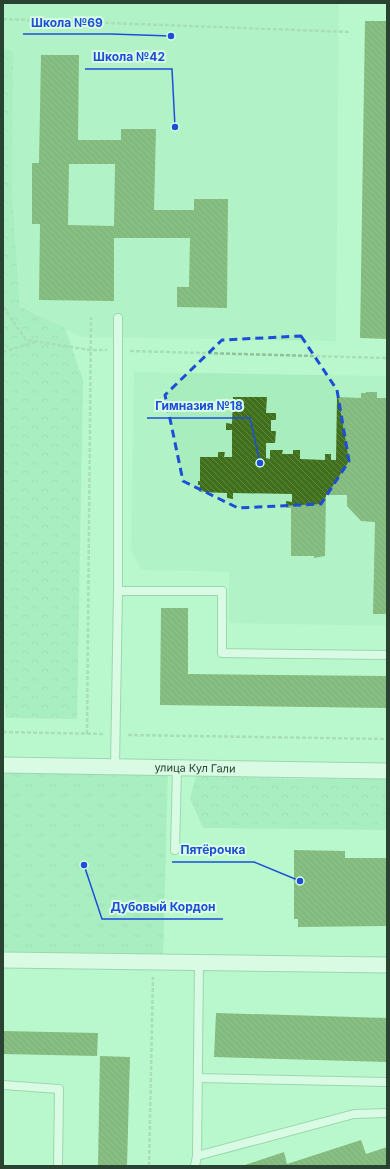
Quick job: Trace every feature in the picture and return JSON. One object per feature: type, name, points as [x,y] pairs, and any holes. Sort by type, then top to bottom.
[{"type":"street","name":"улица Кул Гали","points":[[3,764],[387,771]]},
{"type":"street","points":[[3,960],[387,965]]},
{"type":"lane","points":[[115,766],[118,592],[118,318]]},
{"type":"lane","points":[[118,592],[222,592],[222,653],[387,656]]},
{"type":"lane","points":[[175,850],[177,768]]},
{"type":"lane","points":[[195,1166],[197,1156],[199,1078],[199,963]]},
{"type":"lane","points":[[199,1078],[387,1082]]},
{"type":"lane","points":[[3,1085],[59,1089],[58,1166]]},
{"type":"lane","points":[[197,1156],[354,1114],[387,1113]]},
{"type":"path","points":[[3,19],[349,32]]},
{"type":"path","points":[[3,307],[26,340],[90,350],[387,358]]},
{"type":"path","points":[[87,734],[91,317]]},
{"type":"path","points":[[3,352],[36,341]]},
{"type":"path","points":[[3,732],[387,739]]},
{"type":"path","points":[[149,1166],[154,962]]},
{"type":"highlighted area","points":[[301,336],[337,390],[349,461],[321,504],[238,508],[183,481],[165,395],[222,340]]},
{"type":"shaded area","points":[[3,3],[339,3],[336,341],[82,337],[20,307],[12,192],[13,52],[3,47]]},
{"type":"shaded area","points":[[134,372],[387,376],[387,626],[229,623],[229,572],[141,570],[131,550]]},
{"type":"green space","points":[[3,47],[13,52],[12,192],[20,307],[65,328],[83,380],[77,719],[6,718],[3,687]]},
{"type":"green space","points":[[3,765],[168,770],[163,962],[3,960]]},
{"type":"green space","points":[[196,776],[301,779],[387,779],[387,830],[203,828],[190,799]]},
{"type":"building","points":[[365,21],[387,21],[387,339],[360,338]]},
{"type":"building","points":[[41,55],[79,55],[78,140],[121,140],[121,129],[156,129],[154,210],[194,210],[194,199],[228,199],[227,308],[177,307],[177,287],[189,287],[190,238],[114,238],[114,301],[39,300],[40,224],[32,224],[32,163],[39,163]],"holes":[[[69,164],[115,164],[114,226],[68,225]]]},
{"type":"building","points":[[377,392],[377,398],[387,398],[387,614],[373,614],[375,522],[361,521],[347,506],[347,495],[326,495],[325,556],[314,558],[314,556],[291,556],[291,508],[286,508],[286,501],[292,502],[292,494],[233,493],[233,499],[227,498],[227,493],[199,492],[200,485],[198,485],[198,481],[200,481],[200,457],[218,457],[218,452],[225,452],[224,457],[232,457],[232,430],[226,430],[226,423],[232,424],[233,397],[267,397],[266,413],[276,413],[276,420],[271,420],[271,431],[276,431],[275,443],[266,443],[266,458],[270,459],[270,450],[283,450],[282,454],[293,454],[293,450],[300,450],[300,459],[325,460],[325,454],[331,454],[331,460],[336,460],[337,397],[361,398],[361,393]]},
{"type":"building","points":[[161,608],[188,608],[188,674],[387,676],[387,708],[160,705]]},
{"type":"building","points":[[294,850],[345,851],[345,858],[387,858],[387,926],[298,927],[298,919],[294,919]]},
{"type":"building","points":[[216,1013],[387,1018],[387,1062],[214,1057]]},
{"type":"building","points":[[3,1031],[98,1033],[97,1056],[3,1054]]},
{"type":"building","points":[[100,1056],[130,1057],[127,1166],[98,1166]]},
{"type":"building","points":[[361,1140],[366,1154],[387,1147],[387,1166],[242,1166],[284,1152],[287,1164]]},
{"type":"place","name":"Школа №69","points":[[171,36]]},
{"type":"place","name":"Школа №42","points":[[175,127]]},
{"type":"place","name":"Гимназия №18","points":[[260,463]]},
{"type":"place","name":"Дубовый Кордон","points":[[84,865]]},
{"type":"place","name":"Пятёрочка","points":[[300,881]]}]
